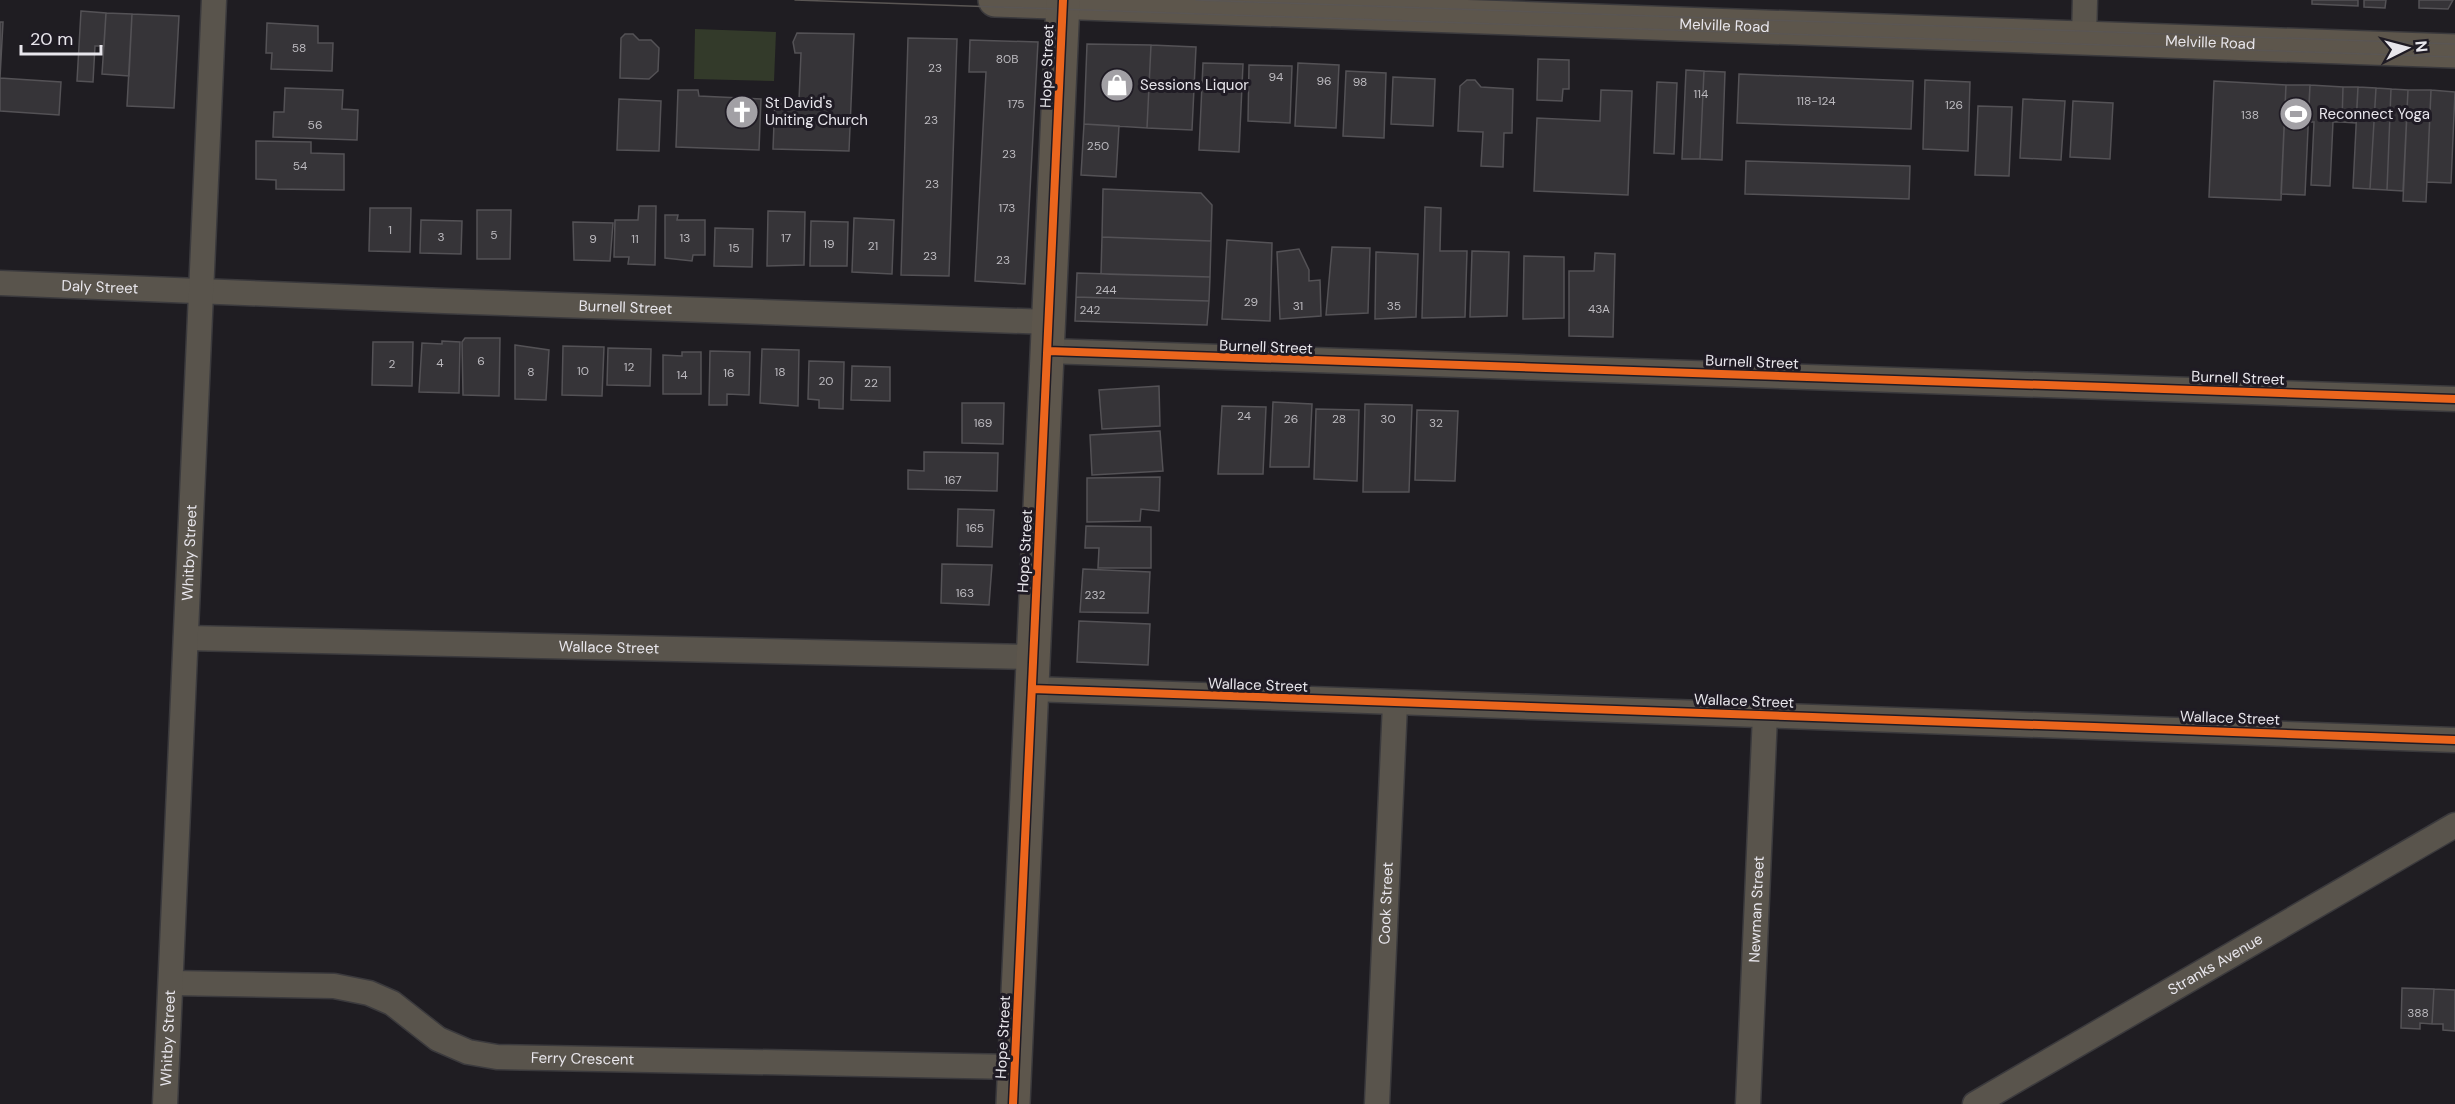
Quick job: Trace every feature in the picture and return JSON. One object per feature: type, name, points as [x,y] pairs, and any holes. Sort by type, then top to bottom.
[{"type":"main road","name":"Melville Road","points":[[995,0],[1560,10],[2084,38],[2455,51]]},
{"type":"main road","name":"Hope Street","points":[[1013,1104],[1063,1]]},
{"type":"street","name":"Whitby Street","points":[[165,1104],[214,0]]},
{"type":"street","points":[[2084,38],[2085,0]]},
{"type":"street","name":"Daly Street","points":[[0,283],[201,291]]},
{"type":"street","name":"Burnell Street","points":[[201,291],[1048,336],[2455,399]]},
{"type":"street","name":"Wallace Street","points":[[186,638],[1033,657]]},
{"type":"street","name":"Wallace Street","points":[[1032,689],[1395,704],[2455,740]]},
{"type":"street","name":"Cook Street","points":[[1377,1104],[1395,704]]},
{"type":"street","name":"Newman Street","points":[[1748,1104],[1765,715]]},
{"type":"street","name":"Stranks Avenue","points":[[1975,1104],[2455,825]]},
{"type":"street","name":"Ferry Crescent","points":[[171,983],[334,986],[369,993],[392,1003],[438,1039],[468,1052],[497,1057],[1015,1067]]},
{"type":"green space","points":[[695,29],[776,32],[774,81],[694,79]]},
{"type":"building","points":[[2312,0],[2358,0],[2358,6],[2312,4]]},
{"type":"building","points":[[2364,0],[2386,0],[2385,8],[2364,7]]},
{"type":"building","points":[[2419,0],[2453,0],[2448,9],[2419,8]]},
{"type":"building","points":[[81,11],[106,13],[104,46],[95,46],[93,82],[77,81]]},
{"type":"building","points":[[106,13],[132,14],[129,76],[102,74]]},
{"type":"building","points":[[132,14],[179,16],[174,108],[127,106]]},
{"type":"building","points":[[0,22],[3,22],[0,78]]},
{"type":"building","points":[[267,23],[318,26],[318,43],[333,43],[332,71],[271,69],[272,53],[266,53]]},
{"type":"building","points":[[797,33],[854,34],[849,151],[773,149],[775,98],[799,100],[801,53],[795,53],[793,42]]},
{"type":"building","points":[[625,34],[633,34],[639,40],[651,40],[659,48],[658,71],[649,79],[620,78],[621,38]]},
{"type":"building","points":[[908,38],[957,39],[949,276],[901,275]]},
{"type":"building","points":[[970,40],[1038,42],[1025,284],[975,281],[986,72],[969,72]]},
{"type":"building","name":"Sessions Liquor","points":[[1087,44],[1151,45],[1147,128],[1084,124]]},
{"type":"building","points":[[1151,45],[1196,47],[1192,130],[1147,128]]},
{"type":"building","points":[[1538,59],[1569,60],[1569,89],[1563,89],[1562,101],[1537,100]]},
{"type":"building","points":[[1203,63],[1243,64],[1239,152],[1199,150]]},
{"type":"building","points":[[1298,63],[1339,65],[1336,128],[1295,126]]},
{"type":"building","points":[[1249,65],[1292,66],[1290,123],[1248,121]]},
{"type":"building","points":[[1686,70],[1704,71],[1700,159],[1682,159]]},
{"type":"building","points":[[1346,71],[1386,73],[1384,138],[1343,136]]},
{"type":"building","points":[[1704,71],[1725,72],[1722,160],[1700,159]]},
{"type":"building","points":[[1739,74],[1913,81],[1911,129],[1737,123]]},
{"type":"building","points":[[1393,77],[1435,79],[1433,126],[1391,124]]},
{"type":"building","points":[[0,78],[61,82],[59,115],[0,111]]},
{"type":"building","points":[[1467,80],[1475,80],[1481,87],[1513,89],[1512,133],[1504,133],[1503,167],[1481,166],[1483,132],[1458,131],[1460,86]]},
{"type":"building","points":[[1925,80],[1970,82],[1968,151],[1923,149]]},
{"type":"building","points":[[2214,81],[2286,85],[2281,200],[2209,197]]},
{"type":"building","points":[[1657,82],[1677,83],[1674,154],[1654,153]]},
{"type":"building","points":[[2286,85],[2310,85],[2305,195],[2281,194]]},
{"type":"building","points":[[2310,85],[2343,87],[2342,122],[2333,122],[2330,186],[2311,185],[2314,122],[2308,122]]},
{"type":"building","points":[[2343,87],[2358,87],[2356,123],[2342,122]]},
{"type":"building","points":[[2358,87],[2376,88],[2370,189],[2353,188]]},
{"type":"building","points":[[285,88],[343,90],[342,109],[358,110],[357,140],[273,137],[274,112],[284,112]]},
{"type":"building","points":[[2376,88],[2391,89],[2387,190],[2370,189]]},
{"type":"building","points":[[2391,89],[2408,90],[2403,191],[2387,190]]},
{"type":"building","points":[[678,90],[698,90],[699,96],[761,99],[759,150],[676,147]]},
{"type":"building","points":[[1601,90],[1632,91],[1628,195],[1534,191],[1537,118],[1600,121]]},
{"type":"building","points":[[2408,90],[2431,90],[2426,202],[2403,201]]},
{"type":"building","points":[[2431,90],[2455,92],[2451,183],[2427,182]]},
{"type":"building","points":[[619,99],[661,101],[659,151],[617,150]]},
{"type":"building","points":[[2023,99],[2065,101],[2061,160],[2020,158]]},
{"type":"building","points":[[2073,101],[2113,103],[2110,159],[2070,157]]},
{"type":"building","points":[[1978,106],[2012,107],[2009,176],[1975,175]]},
{"type":"building","points":[[1084,124],[1119,126],[1116,177],[1081,175]]},
{"type":"building","points":[[256,141],[311,142],[311,153],[344,154],[344,190],[276,189],[276,180],[256,179]]},
{"type":"building","points":[[1746,161],[1910,166],[1909,199],[1745,194]]},
{"type":"building","points":[[1103,189],[1201,193],[1212,205],[1211,241],[1102,237]]},
{"type":"building","points":[[639,206],[656,206],[655,265],[628,264],[629,257],[614,257],[615,220],[638,220]]},
{"type":"building","points":[[1425,207],[1441,208],[1440,251],[1467,251],[1465,317],[1422,318]]},
{"type":"building","points":[[370,208],[411,208],[410,252],[369,251]]},
{"type":"building","points":[[477,210],[511,210],[510,259],[477,259]]},
{"type":"building","points":[[768,211],[805,212],[804,265],[767,266]]},
{"type":"building","points":[[665,215],[678,215],[677,220],[705,220],[705,255],[693,255],[692,261],[665,258]]},
{"type":"building","points":[[854,218],[894,220],[892,274],[852,272]]},
{"type":"building","points":[[421,220],[462,221],[461,254],[420,253]]},
{"type":"building","points":[[811,221],[848,222],[847,266],[810,266]]},
{"type":"building","points":[[573,222],[613,223],[610,261],[574,260]]},
{"type":"building","points":[[715,228],[753,229],[752,267],[714,266]]},
{"type":"building","points":[[1102,237],[1211,241],[1210,277],[1101,274]]},
{"type":"building","points":[[1227,240],[1272,243],[1270,321],[1222,319]]},
{"type":"building","points":[[1332,247],[1370,248],[1368,313],[1326,315]]},
{"type":"building","points":[[1299,249],[1309,270],[1309,281],[1320,280],[1321,316],[1280,319],[1277,252]]},
{"type":"building","points":[[1472,251],[1509,252],[1507,316],[1470,317]]},
{"type":"building","points":[[1376,252],[1418,254],[1416,317],[1375,319]]},
{"type":"building","points":[[1595,253],[1615,254],[1613,337],[1569,336],[1569,271],[1594,271]]},
{"type":"building","points":[[1524,256],[1564,257],[1564,318],[1523,319]]},
{"type":"building","points":[[1077,273],[1210,277],[1209,301],[1076,297]]},
{"type":"building","points":[[1076,297],[1209,301],[1207,325],[1075,321]]},
{"type":"building","points":[[465,338],[500,338],[499,396],[463,395],[462,342]]},
{"type":"building","points":[[442,341],[460,342],[459,393],[419,392],[422,343],[442,344]]},
{"type":"building","points":[[373,342],[413,342],[412,386],[372,385]]},
{"type":"building","points":[[515,345],[549,350],[546,400],[515,399]]},
{"type":"building","points":[[563,346],[604,347],[602,396],[562,395]]},
{"type":"building","points":[[608,348],[651,349],[650,386],[607,385]]},
{"type":"building","points":[[762,349],[799,350],[798,406],[760,403]]},
{"type":"building","points":[[710,351],[750,352],[749,395],[727,394],[727,405],[709,405]]},
{"type":"building","points":[[682,352],[701,352],[701,394],[663,394],[663,355],[682,356]]},
{"type":"building","points":[[809,361],[844,362],[843,409],[819,408],[819,400],[808,399]]},
{"type":"building","points":[[852,366],[890,367],[890,401],[851,400]]},
{"type":"building","points":[[1159,386],[1160,426],[1102,429],[1099,390]]},
{"type":"building","points":[[1273,402],[1312,404],[1309,467],[1270,467]]},
{"type":"building","points":[[962,403],[1004,403],[1003,444],[962,443]]},
{"type":"building","points":[[1365,404],[1412,405],[1409,492],[1363,492]]},
{"type":"building","points":[[1222,406],[1266,407],[1263,474],[1218,474]]},
{"type":"building","points":[[1316,409],[1359,410],[1357,481],[1314,479]]},
{"type":"building","points":[[1417,410],[1458,411],[1455,481],[1415,480]]},
{"type":"building","points":[[1160,431],[1163,471],[1092,475],[1090,435]]},
{"type":"building","points":[[924,452],[998,453],[997,491],[908,489],[908,470],[924,471]]},
{"type":"building","points":[[1160,477],[1159,511],[1141,509],[1140,521],[1087,522],[1087,478]]},
{"type":"building","points":[[958,509],[994,510],[992,547],[957,546]]},
{"type":"building","points":[[1086,526],[1151,527],[1151,568],[1098,568],[1099,548],[1085,548]]},
{"type":"building","points":[[942,564],[992,565],[989,605],[941,603]]},
{"type":"building","points":[[1083,569],[1150,572],[1148,613],[1080,612]]},
{"type":"building","points":[[1079,621],[1150,624],[1148,665],[1077,662]]},
{"type":"building","points":[[2402,988],[2434,989],[2432,1024],[2420,1023],[2420,1029],[2401,1028]]},
{"type":"building","points":[[2434,989],[2455,990],[2455,1031],[2443,1030],[2443,1024],[2432,1024]]},
{"type":"tram line","points":[[795,0],[2455,57]]},
{"type":"tram line","points":[[1196,0],[2455,44]]},
{"type":"cycle path","points":[[1013,1104],[1063,0]]},
{"type":"cycle path","points":[[1048,351],[2455,399]]},
{"type":"cycle path","points":[[1032,689],[2455,740]]},
{"type":"place","name":"Sessions Liquor","points":[[1117,85]]},
{"type":"place","name":"St David's Uniting Church","points":[[742,112]]},
{"type":"place","name":"Reconnect Yoga","points":[[2296,114]]}]
